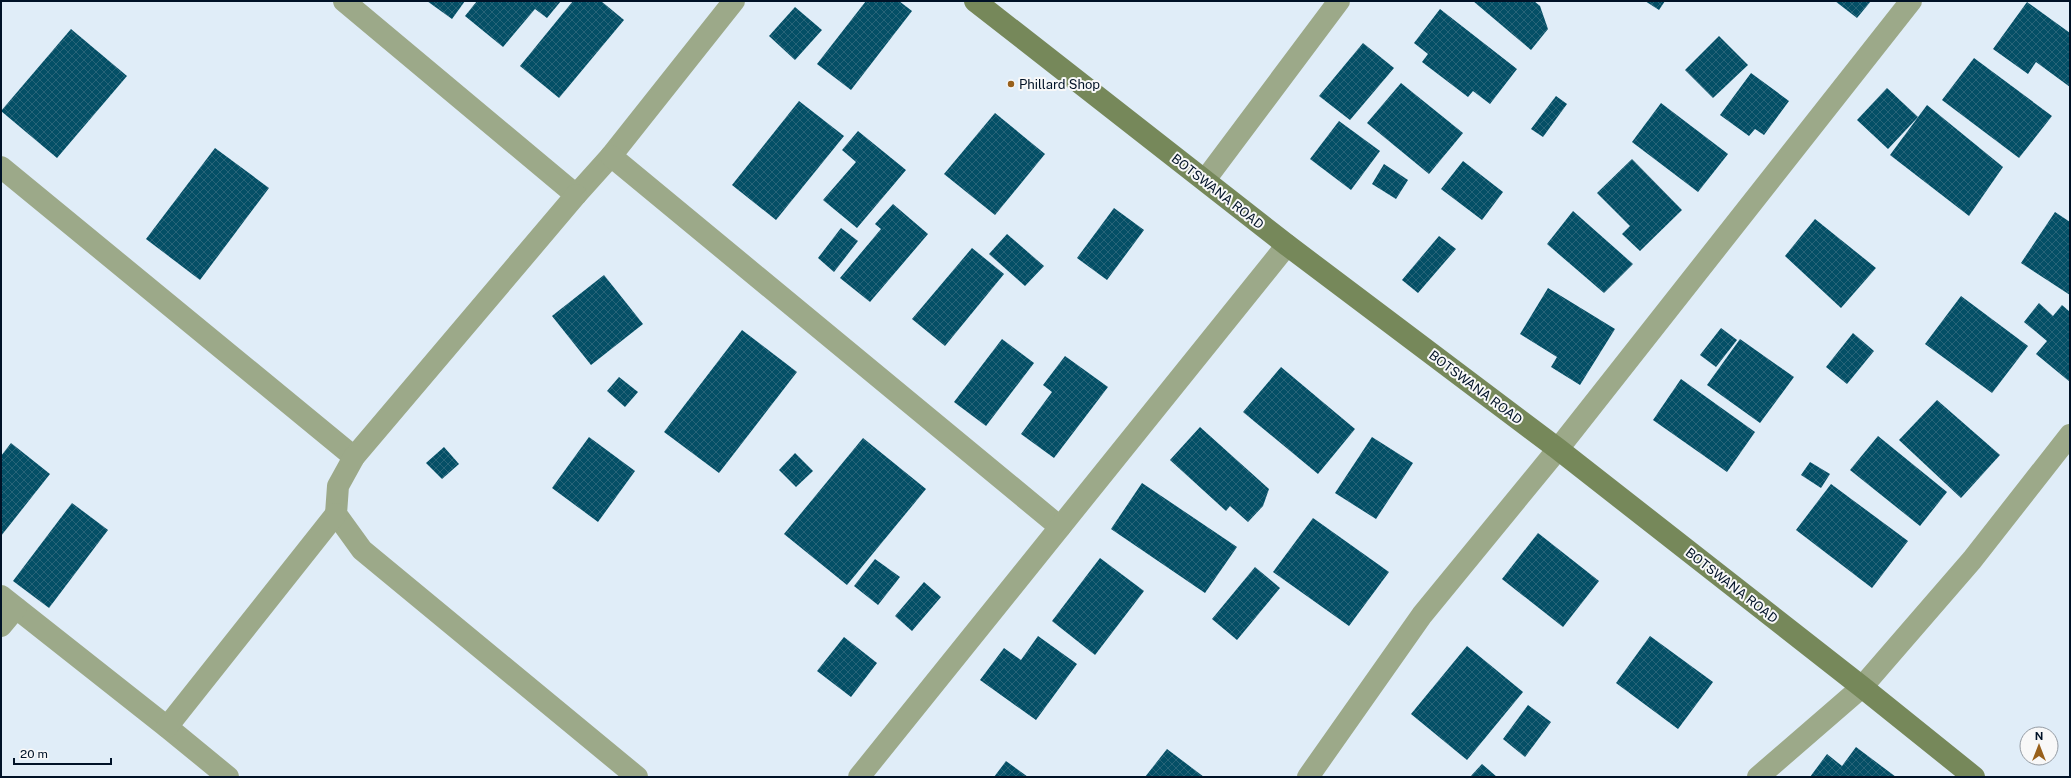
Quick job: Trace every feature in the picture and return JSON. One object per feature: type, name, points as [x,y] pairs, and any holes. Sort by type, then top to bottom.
[{"type":"street","points":[[344,1],[576,195]]},
{"type":"street","points":[[168,726],[336,514],[338,486],[354,457],[576,195],[611,156],[734,1]]},
{"type":"street","name":"BOTSWANA ROAD","points":[[975,1],[1287,245],[1558,449],[1862,687],[1974,777]]},
{"type":"street","points":[[1205,180],[1339,1]]},
{"type":"street","points":[[1308,777],[1422,616],[1558,449],[1911,1]]},
{"type":"street","points":[[611,156],[1060,527]]},
{"type":"street","points":[[1,167],[354,457]]},
{"type":"street","points":[[859,777],[1287,245]]},
{"type":"street","points":[[1758,777],[1862,687],[1972,560],[2070,435]]},
{"type":"street","points":[[336,514],[362,550],[637,777]]},
{"type":"street","points":[[1,626],[8,602],[168,726],[228,777]]},
{"type":"building","points":[[427,1],[465,1],[452,19]]},
{"type":"building","points":[[477,1],[561,1],[547,18],[535,9],[503,47],[465,16]]},
{"type":"building","points":[[573,1],[601,1],[624,20],[559,98],[520,66]]},
{"type":"building","points":[[866,1],[899,1],[912,11],[851,90],[817,64]]},
{"type":"building","points":[[1473,1],[1534,1],[1540,6],[1548,29],[1531,50]]},
{"type":"building","points":[[1645,1],[1665,1],[1659,10]]},
{"type":"building","points":[[1835,1],[1871,1],[1857,18]]},
{"type":"building","points":[[2027,2],[2070,33],[2070,87],[2036,62],[2028,74],[1993,49]]},
{"type":"building","points":[[795,7],[822,30],[795,60],[769,36]]},
{"type":"building","points":[[1440,9],[1517,69],[1490,104],[1473,91],[1468,97],[1422,62],[1428,54],[1414,43]]},
{"type":"building","points":[[71,29],[127,76],[57,158],[1,111]]},
{"type":"building","points":[[1719,36],[1748,65],[1713,98],[1685,70]]},
{"type":"building","points":[[1363,43],[1394,68],[1350,120],[1319,96]]},
{"type":"building","points":[[1974,58],[2052,116],[2019,158],[1942,100]]},
{"type":"building","points":[[1751,73],[1789,101],[1764,135],[1755,129],[1749,136],[1720,115]]},
{"type":"building","points":[[1401,83],[1463,133],[1429,174],[1367,123]]},
{"type":"building","points":[[1887,88],[1918,117],[1888,149],[1857,120]]},
{"type":"building","points":[[1556,96],[1567,104],[1543,137],[1531,129]]},
{"type":"building","points":[[799,101],[844,136],[776,220],[732,185]]},
{"type":"building","points":[[1661,103],[1728,154],[1698,192],[1632,142]]},
{"type":"building","points":[[1927,105],[2003,167],[1969,216],[1890,155]]},
{"type":"building","points":[[995,113],[1045,154],[995,215],[944,174]]},
{"type":"building","points":[[1339,121],[1380,151],[1351,190],[1310,159]]},
{"type":"building","points":[[858,131],[906,170],[857,228],[823,200],[856,162],[842,150]]},
{"type":"building","points":[[215,148],[269,188],[200,280],[146,239]]},
{"type":"building","points":[[1632,159],[1682,210],[1640,251],[1622,234],[1630,226],[1597,193]]},
{"type":"building","points":[[1463,161],[1503,192],[1482,220],[1441,189]]},
{"type":"building","points":[[1384,164],[1408,180],[1396,199],[1372,184]]},
{"type":"building","points":[[893,204],[928,234],[870,302],[840,278],[881,229],[875,224]]},
{"type":"building","points":[[1114,208],[1144,230],[1107,280],[1077,258]]},
{"type":"building","points":[[1573,211],[1633,264],[1604,293],[1547,244]]},
{"type":"building","points":[[2055,212],[2070,222],[2070,295],[2021,263]]},
{"type":"building","points":[[1815,219],[1876,268],[1841,308],[1785,256]]},
{"type":"building","points":[[841,228],[858,241],[834,272],[818,258]]},
{"type":"building","points":[[1007,234],[1044,266],[1025,286],[989,254]]},
{"type":"building","points":[[1439,236],[1456,249],[1418,293],[1402,280]]},
{"type":"building","points":[[972,248],[1004,274],[945,346],[912,319]]},
{"type":"building","points":[[604,275],[643,324],[591,365],[552,316]]},
{"type":"building","points":[[1548,288],[1615,329],[1580,385],[1551,367],[1557,357],[1520,334]]},
{"type":"building","points":[[1961,296],[2028,346],[1992,393],[1925,344]]},
{"type":"building","points":[[2039,303],[2053,316],[2062,305],[2070,312],[2070,382],[2036,354],[2047,341],[2024,322]]},
{"type":"building","points":[[1721,328],[1737,340],[1716,367],[1700,355]]},
{"type":"building","points":[[742,330],[797,372],[719,473],[664,432]]},
{"type":"building","points":[[1853,333],[1874,351],[1847,384],[1826,367]]},
{"type":"building","points":[[1002,339],[1034,363],[986,426],[954,402]]},
{"type":"building","points":[[1740,339],[1794,377],[1760,423],[1707,385]]},
{"type":"building","points":[[1065,356],[1108,387],[1054,458],[1021,434],[1052,392],[1043,385]]},
{"type":"building","points":[[1281,367],[1355,429],[1318,474],[1243,412]]},
{"type":"building","points":[[619,377],[638,392],[625,407],[607,391]]},
{"type":"building","points":[[1681,379],[1755,432],[1727,472],[1653,420]]},
{"type":"building","points":[[1937,400],[2000,455],[1961,498],[1899,440]]},
{"type":"building","points":[[1200,427],[1269,489],[1263,506],[1248,522],[1230,506],[1226,511],[1170,460]]},
{"type":"building","points":[[1878,436],[1947,492],[1920,526],[1850,470]]},
{"type":"building","points":[[589,437],[635,471],[598,522],[552,488]]},
{"type":"building","points":[[1372,437],[1413,463],[1376,519],[1335,493]]},
{"type":"building","points":[[863,438],[926,489],[847,585],[784,534]]},
{"type":"building","points":[[11,443],[50,474],[1,536],[1,456]]},
{"type":"building","points":[[444,447],[459,464],[442,479],[426,463]]},
{"type":"building","points":[[795,453],[813,471],[796,487],[779,470]]},
{"type":"building","points":[[1810,462],[1830,474],[1821,488],[1801,475]]},
{"type":"building","points":[[1142,483],[1237,547],[1205,593],[1111,529]]},
{"type":"building","points":[[1831,484],[1908,541],[1872,588],[1796,530]]},
{"type":"building","points":[[72,503],[108,530],[49,608],[13,581]]},
{"type":"building","points":[[1313,518],[1389,572],[1349,626],[1273,572]]},
{"type":"building","points":[[1538,533],[1599,581],[1563,627],[1502,579]]},
{"type":"building","points":[[1100,558],[1144,591],[1095,655],[1052,621]]},
{"type":"building","points":[[875,559],[900,577],[878,605],[854,586]]},
{"type":"building","points":[[1255,567],[1280,588],[1237,640],[1212,619]]},
{"type":"building","points":[[924,582],[941,597],[912,631],[895,616]]},
{"type":"building","points":[[1038,636],[1077,664],[1036,720],[980,680],[1004,648],[1021,660]]},
{"type":"building","points":[[1650,636],[1713,682],[1678,729],[1616,683]]},
{"type":"building","points":[[844,637],[877,663],[851,697],[817,671]]},
{"type":"building","points":[[1467,646],[1523,692],[1467,760],[1411,714]]},
{"type":"building","points":[[1528,705],[1551,722],[1525,757],[1503,739]]},
{"type":"building","points":[[1856,747],[1896,777],[1810,777],[1827,754],[1842,766]]},
{"type":"building","points":[[1167,749],[1204,777],[1145,777]]},
{"type":"building","points":[[1006,761],[1028,777],[994,777]]},
{"type":"building","points":[[1482,764],[1497,777],[1470,777]]},
{"type":"place","name":"Phillard Shop","points":[[1011,84]]}]
